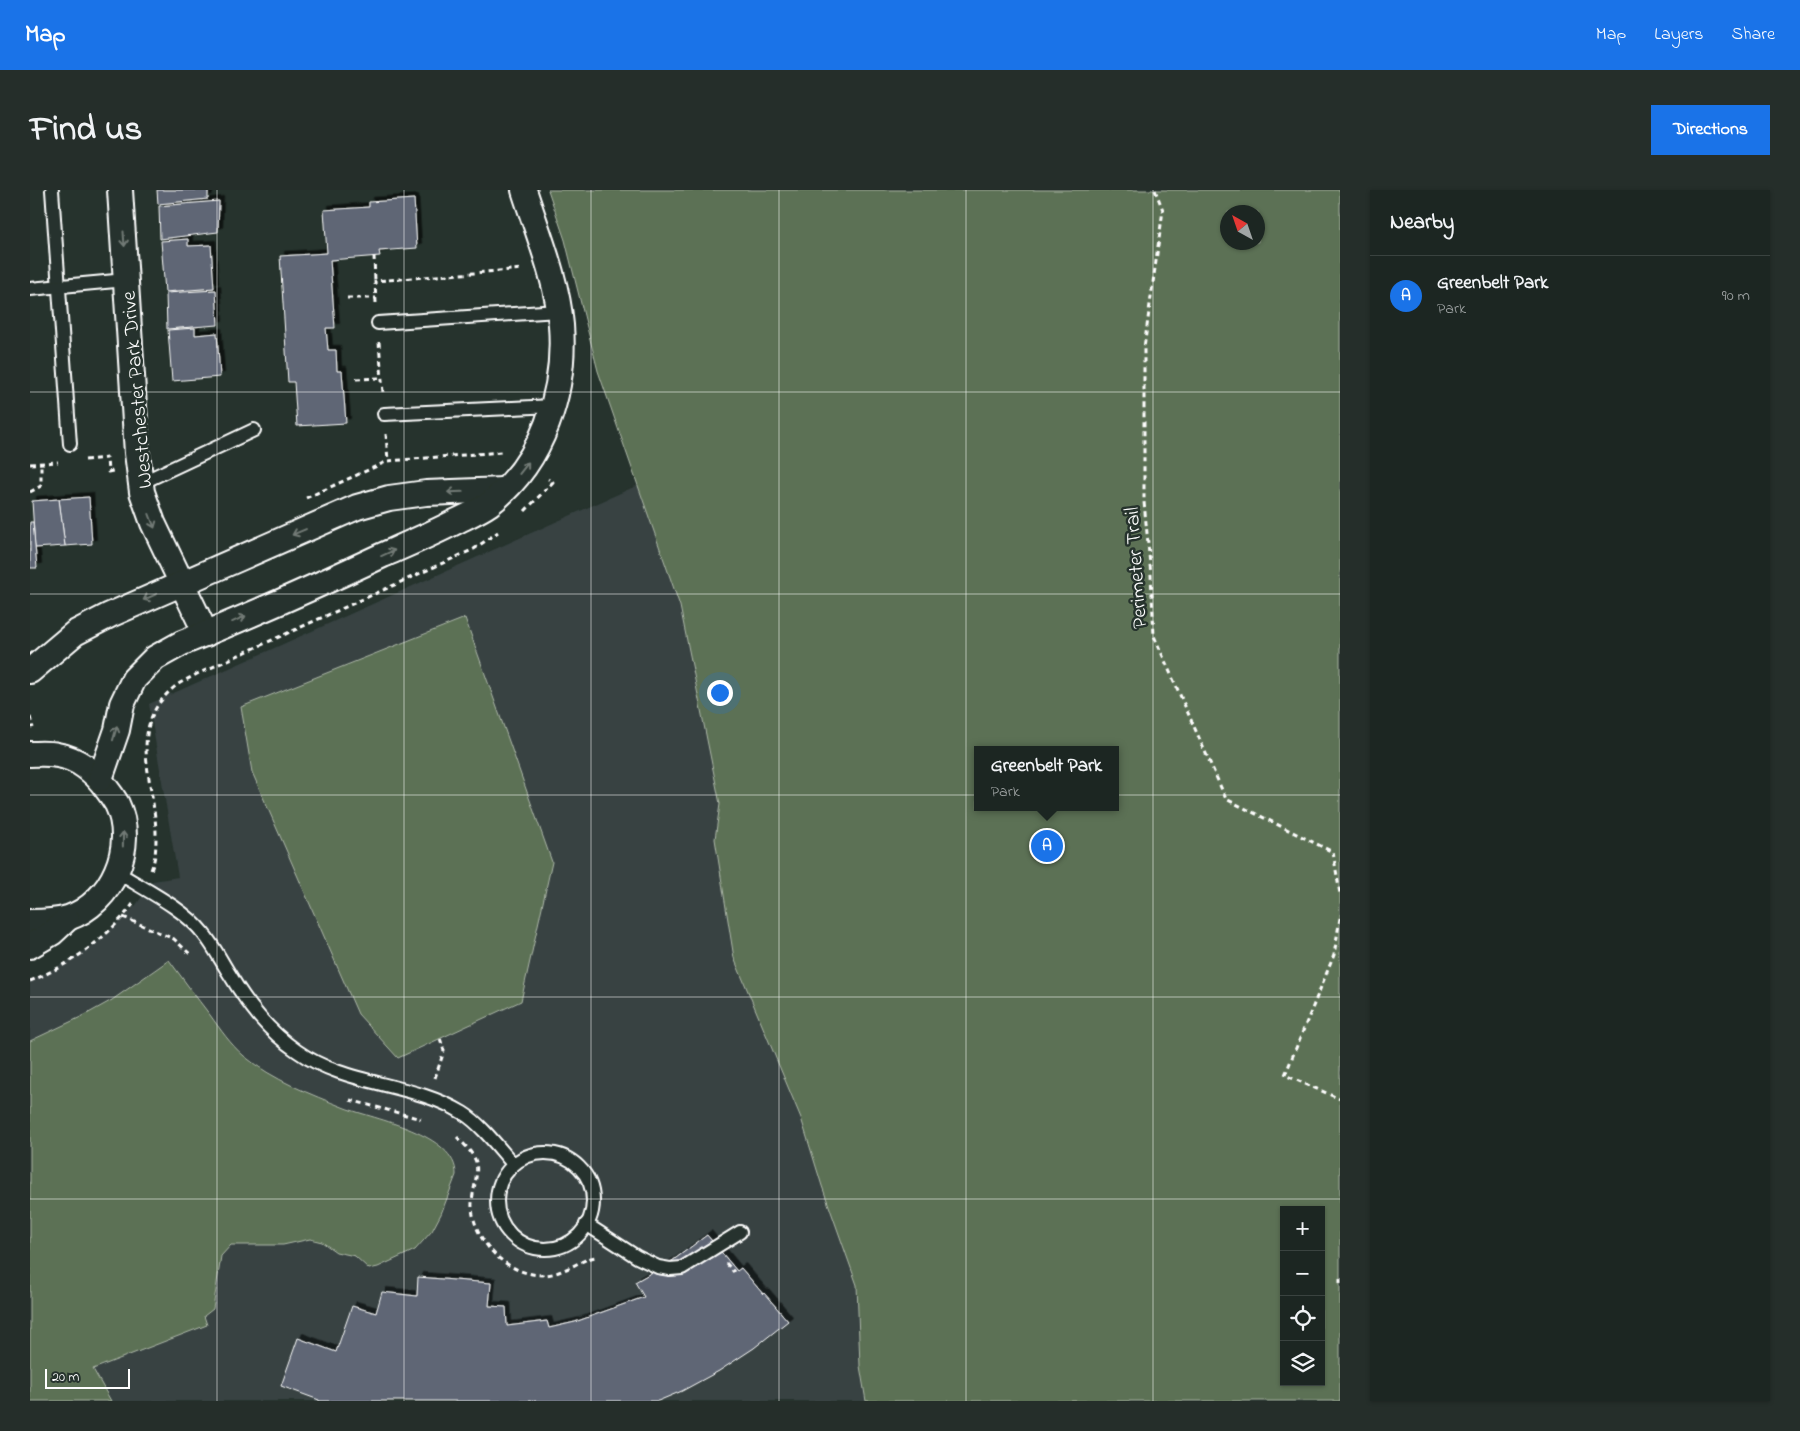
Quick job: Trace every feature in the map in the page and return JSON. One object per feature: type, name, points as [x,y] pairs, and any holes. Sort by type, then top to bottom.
[{"type":"street","name":"Westchester Park Drive","points":[[120,190],[137,453],[141,483],[153,523],[206,634]]},
{"type":"street","points":[[100,779],[116,730],[122,704],[134,679],[154,658],[182,643],[435,532],[488,504],[504,490],[526,465],[539,442],[553,406],[560,361],[561,325],[552,277],[524,190]]},
{"type":"street","points":[[30,671],[75,633],[110,615],[357,507],[389,498],[426,493],[504,490]]},
{"type":"street","points":[[30,754],[56,755],[72,760],[85,767],[100,779],[117,804],[124,835],[122,854],[117,872],[106,890],[89,906],[69,917],[52,933],[30,946]]},
{"type":"street","points":[[30,922],[45,922],[69,917]]},
{"type":"lane","points":[[52,190],[70,444]]},
{"type":"lane","points":[[30,289],[126,280]]},
{"type":"lane","points":[[378,323],[558,311]]},
{"type":"lane","points":[[384,414],[553,406]]},
{"type":"lane","points":[[141,483],[254,430]]},
{"type":"lane","points":[[117,872],[177,910],[203,933],[252,1010],[276,1035],[298,1052],[330,1069],[419,1093],[450,1105],[466,1114],[478,1125],[513,1164]]},
{"type":"lane","points":[[544,1152],[560,1155],[575,1164],[586,1176],[592,1192],[592,1208],[586,1224],[577,1236],[564,1244],[549,1248],[534,1248],[520,1242],[509,1233],[500,1220],[497,1205],[498,1190],[503,1176],[513,1164],[528,1156],[544,1152]]},
{"type":"lane","points":[[586,1224],[638,1257],[658,1267],[670,1269],[682,1268],[740,1232]]},
{"type":"path","name":"Perimeter Trail","points":[[1155,190],[1163,210],[1144,348],[1144,502],[1152,575],[1154,636],[1226,799],[1333,852],[1340,894]]},
{"type":"path","points":[[374,256],[375,281]]},
{"type":"path","points":[[347,298],[376,298]]},
{"type":"path","points":[[356,379],[382,378]]},
{"type":"path","points":[[300,500],[388,461],[504,452],[511,454],[553,482],[532,505],[517,517]]},
{"type":"path","points":[[78,460],[107,458],[108,472],[118,470]]},
{"type":"path","points":[[30,464],[60,462]]},
{"type":"path","points":[[30,492],[41,486],[41,463]]},
{"type":"path","points":[[30,981],[55,970],[97,941],[119,921],[143,889],[154,863],[156,850],[154,806],[147,773],[145,740],[153,713],[164,697],[177,685],[197,674],[474,549],[502,529]]},
{"type":"path","points":[[1340,918],[1334,955],[1285,1075],[1340,1099]]},
{"type":"path","points":[[420,1119],[425,1120]]},
{"type":"path","points":[[456,1136],[471,1153],[476,1162],[472,1206],[477,1229],[487,1246],[505,1263],[514,1269],[550,1275],[568,1270],[589,1258],[596,1257],[605,1260]]},
{"type":"path","points":[[720,1266],[726,1263],[734,1272]]},
{"type":"path","points":[[1340,1278],[1340,1286]]},
{"type":"shaded area","points":[[645,482],[918,1401],[50,1401],[30,1275],[30,981],[68,961],[96,943],[136,905],[153,881],[178,877],[149,704]]},
{"type":"green space","points":[[548,190],[1340,190],[1340,1401],[866,1401],[860,1366],[857,1285],[822,1186],[801,1118],[734,958],[715,839],[720,804],[680,606],[598,371],[565,240]]},
{"type":"green space","points":[[465,618],[552,862],[521,1001],[398,1058],[358,1014],[252,772],[241,707]]},
{"type":"green space","points":[[169,960],[230,1042],[255,1065],[305,1092],[345,1108],[412,1130],[429,1139],[443,1149],[453,1161],[456,1175],[441,1214],[432,1231],[415,1250],[378,1267],[369,1269],[355,1256],[336,1252],[322,1242],[310,1239],[283,1245],[231,1245],[221,1256],[213,1309],[204,1316],[207,1325],[93,1369],[111,1401],[30,1401],[30,1041],[112,1000]]},
{"type":"building","points":[[157,190],[208,190],[208,199],[158,204]]},
{"type":"building","points":[[414,199],[417,248],[379,251],[380,256],[330,260],[335,328],[326,328],[328,350],[336,350],[337,371],[342,371],[346,423],[297,426],[294,382],[288,382],[280,256],[327,253],[324,210],[369,207],[369,202]]},
{"type":"building","points":[[219,201],[218,232],[160,239],[159,206]]},
{"type":"building","points":[[188,239],[188,246],[211,245],[214,288],[165,292],[161,241]]},
{"type":"building","points":[[216,290],[218,325],[167,329],[166,293]]},
{"type":"building","points":[[195,328],[195,335],[217,333],[220,377],[172,381],[168,330]]},
{"type":"building","points":[[89,497],[92,544],[65,546],[59,499]]},
{"type":"building","points":[[59,499],[65,546],[35,548],[32,501]]},
{"type":"building","points":[[30,522],[33,522],[37,568],[30,568]]},
{"type":"building","points":[[707,1235],[737,1271],[741,1268],[788,1321],[754,1348],[719,1371],[682,1391],[658,1401],[319,1401],[281,1386],[298,1338],[336,1352],[352,1306],[376,1313],[382,1292],[417,1296],[418,1277],[491,1283],[489,1306],[506,1307],[507,1326],[547,1321],[549,1328],[575,1322],[644,1297],[635,1282],[672,1261]]},
{"type":"place","name":"Greenbelt Park","points":[[1047,846]]}]
